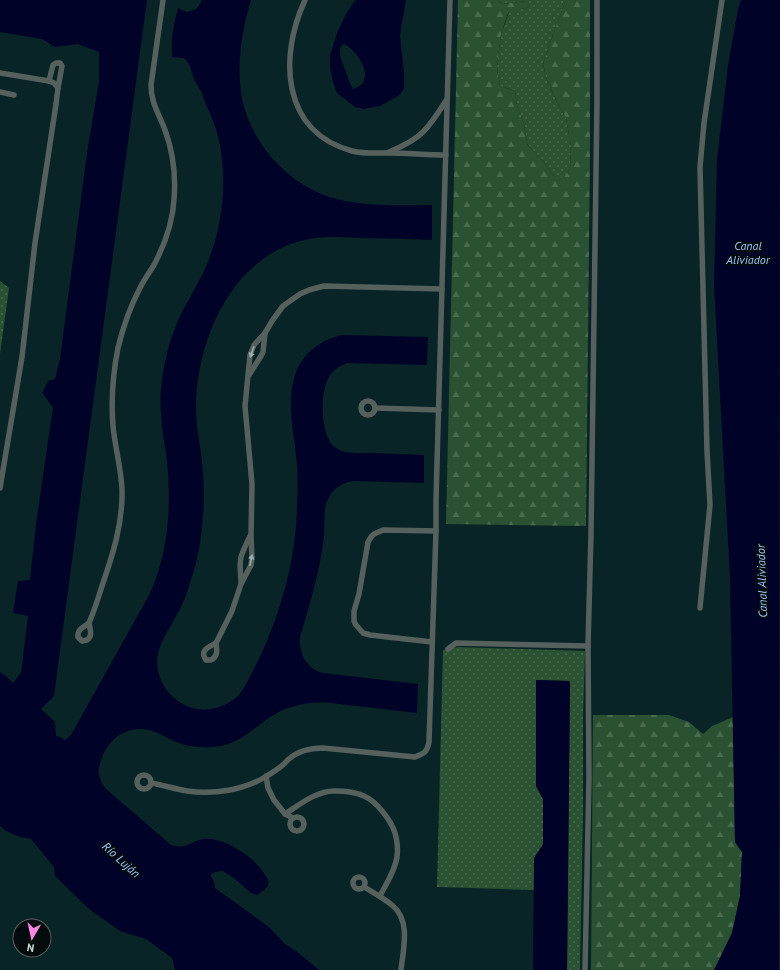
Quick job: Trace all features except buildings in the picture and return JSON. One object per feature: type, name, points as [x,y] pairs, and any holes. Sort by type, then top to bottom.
[{"type":"street","points":[[89,623],[115,548],[121,512],[121,477],[112,414],[113,381],[118,348],[125,323],[134,301],[166,239],[171,221],[174,199],[174,168],[172,155],[166,131],[154,106],[151,92],[163,0]]},
{"type":"street","points":[[305,0],[299,13],[293,34],[289,69],[293,97],[296,106],[308,125],[325,140],[354,152],[446,155]]},
{"type":"street","points":[[151,783],[186,791],[216,792],[229,790],[255,782],[277,770],[289,758],[306,750],[315,748],[416,757],[424,754],[427,749],[429,742],[436,531],[450,0]]},
{"type":"street","points":[[585,970],[589,778],[588,646],[591,534],[597,0]]},
{"type":"street","points":[[700,608],[710,505],[707,451],[700,167],[704,124],[722,0]]},
{"type":"street","points":[[0,488],[22,357],[35,244],[62,66],[60,63],[56,62],[53,65],[49,81]]},
{"type":"street","points":[[0,73],[49,81],[54,83],[58,88]]},
{"type":"street","points":[[0,92],[14,95]]},
{"type":"street","points":[[388,153],[402,146],[423,132],[431,123],[447,98]]},
{"type":"street","points":[[216,643],[232,611],[252,558],[252,484],[245,406],[249,375],[249,359],[258,340],[265,333],[283,306],[300,294],[316,288],[332,286],[442,289]]},
{"type":"street","points":[[249,375],[261,356],[265,333]]},
{"type":"street","points":[[375,408],[439,410]]},
{"type":"street","points":[[432,642],[363,633],[356,625],[354,616],[368,542],[371,536],[383,530],[436,531]]},
{"type":"street","points":[[241,584],[241,558],[251,535]]},
{"type":"street","points":[[448,649],[456,643],[588,646]]},
{"type":"street","points":[[266,776],[268,788],[274,800],[285,814],[293,818]]},
{"type":"street","points":[[285,814],[314,796],[333,791],[352,792],[365,796],[377,805],[388,819],[394,832],[397,846],[397,857],[393,870],[380,896]]},
{"type":"street","points":[[364,887],[380,896],[400,914],[404,937],[401,970]]},
{"type":"green space","points":[[458,0],[497,0],[502,4],[526,1],[529,7],[508,13],[501,34],[497,67],[500,86],[515,91],[517,106],[524,124],[527,144],[544,162],[557,181],[564,177],[570,168],[571,146],[566,118],[547,80],[543,64],[566,0],[590,0],[586,526],[446,524]]},
{"type":"green space","points":[[497,0],[566,0],[543,64],[547,80],[566,118],[571,146],[570,168],[564,177],[557,181],[544,162],[527,144],[524,124],[517,106],[515,91],[500,86],[497,67],[501,34],[509,12],[529,7],[525,1],[502,4]]},
{"type":"green space","points":[[0,281],[9,288],[0,354]]},
{"type":"green space","points":[[458,647],[585,651],[580,970],[567,970],[570,681],[536,680],[536,786],[543,799],[543,845],[534,859],[534,890],[437,887],[443,650]]},
{"type":"green space","points":[[593,715],[669,715],[689,722],[703,734],[712,726],[733,717],[735,842],[742,852],[740,896],[732,933],[714,970],[591,970]]},
{"type":"water","name":"Río Luján","points":[[0,0],[147,0],[54,696],[41,709],[55,722],[56,736],[65,740],[71,735],[146,601],[160,567],[166,537],[169,507],[167,461],[161,407],[163,371],[174,330],[208,262],[219,225],[223,186],[223,166],[220,147],[215,126],[202,93],[193,77],[189,64],[184,58],[172,57],[173,32],[178,8],[186,12],[192,11],[196,9],[202,0],[251,0],[241,46],[241,93],[253,130],[275,162],[289,175],[305,186],[341,200],[375,205],[432,205],[432,240],[334,237],[309,239],[282,248],[259,262],[239,282],[223,304],[211,330],[202,357],[197,385],[197,428],[204,496],[202,530],[196,563],[184,600],[164,638],[157,660],[160,679],[165,687],[171,695],[187,706],[197,709],[208,709],[229,703],[238,696],[255,667],[272,628],[285,588],[294,547],[298,487],[297,461],[291,414],[291,393],[299,365],[314,348],[327,340],[342,335],[428,337],[427,365],[347,363],[333,371],[327,381],[323,397],[323,415],[326,431],[332,444],[341,451],[349,453],[424,455],[424,483],[355,481],[343,484],[330,495],[325,507],[324,539],[320,562],[300,637],[302,655],[308,664],[317,671],[323,673],[418,684],[417,713],[331,703],[305,704],[289,708],[273,715],[245,736],[234,742],[211,747],[197,747],[178,743],[152,731],[137,729],[123,733],[111,742],[103,755],[99,769],[101,780],[106,789],[171,845],[185,846],[204,839],[221,841],[239,850],[261,868],[267,878],[268,886],[257,895],[251,893],[223,871],[215,872],[211,874],[211,876],[215,888],[269,927],[285,944],[319,970],[175,970],[172,958],[146,939],[120,931],[89,909],[55,876],[54,867],[31,839],[20,837],[6,831],[0,826],[0,672],[13,683],[21,673],[28,616],[13,613],[18,581],[30,580],[36,524],[53,407],[42,393],[48,381],[55,379],[60,359],[87,153],[99,81],[99,52],[78,44],[55,47],[42,39],[0,32]]},
{"type":"water","points":[[355,0],[406,0],[400,36],[404,88],[400,95],[380,106],[364,109],[355,107],[337,93],[330,68],[330,55],[337,33]],"holes":[[[344,44],[360,59],[364,66],[365,74],[364,80],[360,85],[353,89],[340,56],[340,48]]]},
{"type":"water","name":"Canal Aliviador","points":[[741,0],[780,0],[779,970],[714,970],[732,933],[740,896],[742,852],[735,842],[730,577],[714,286],[717,159],[728,66],[738,9]]},
{"type":"water","points":[[536,680],[570,681],[567,970],[533,970],[534,858],[543,844],[543,799],[536,786]]}]
